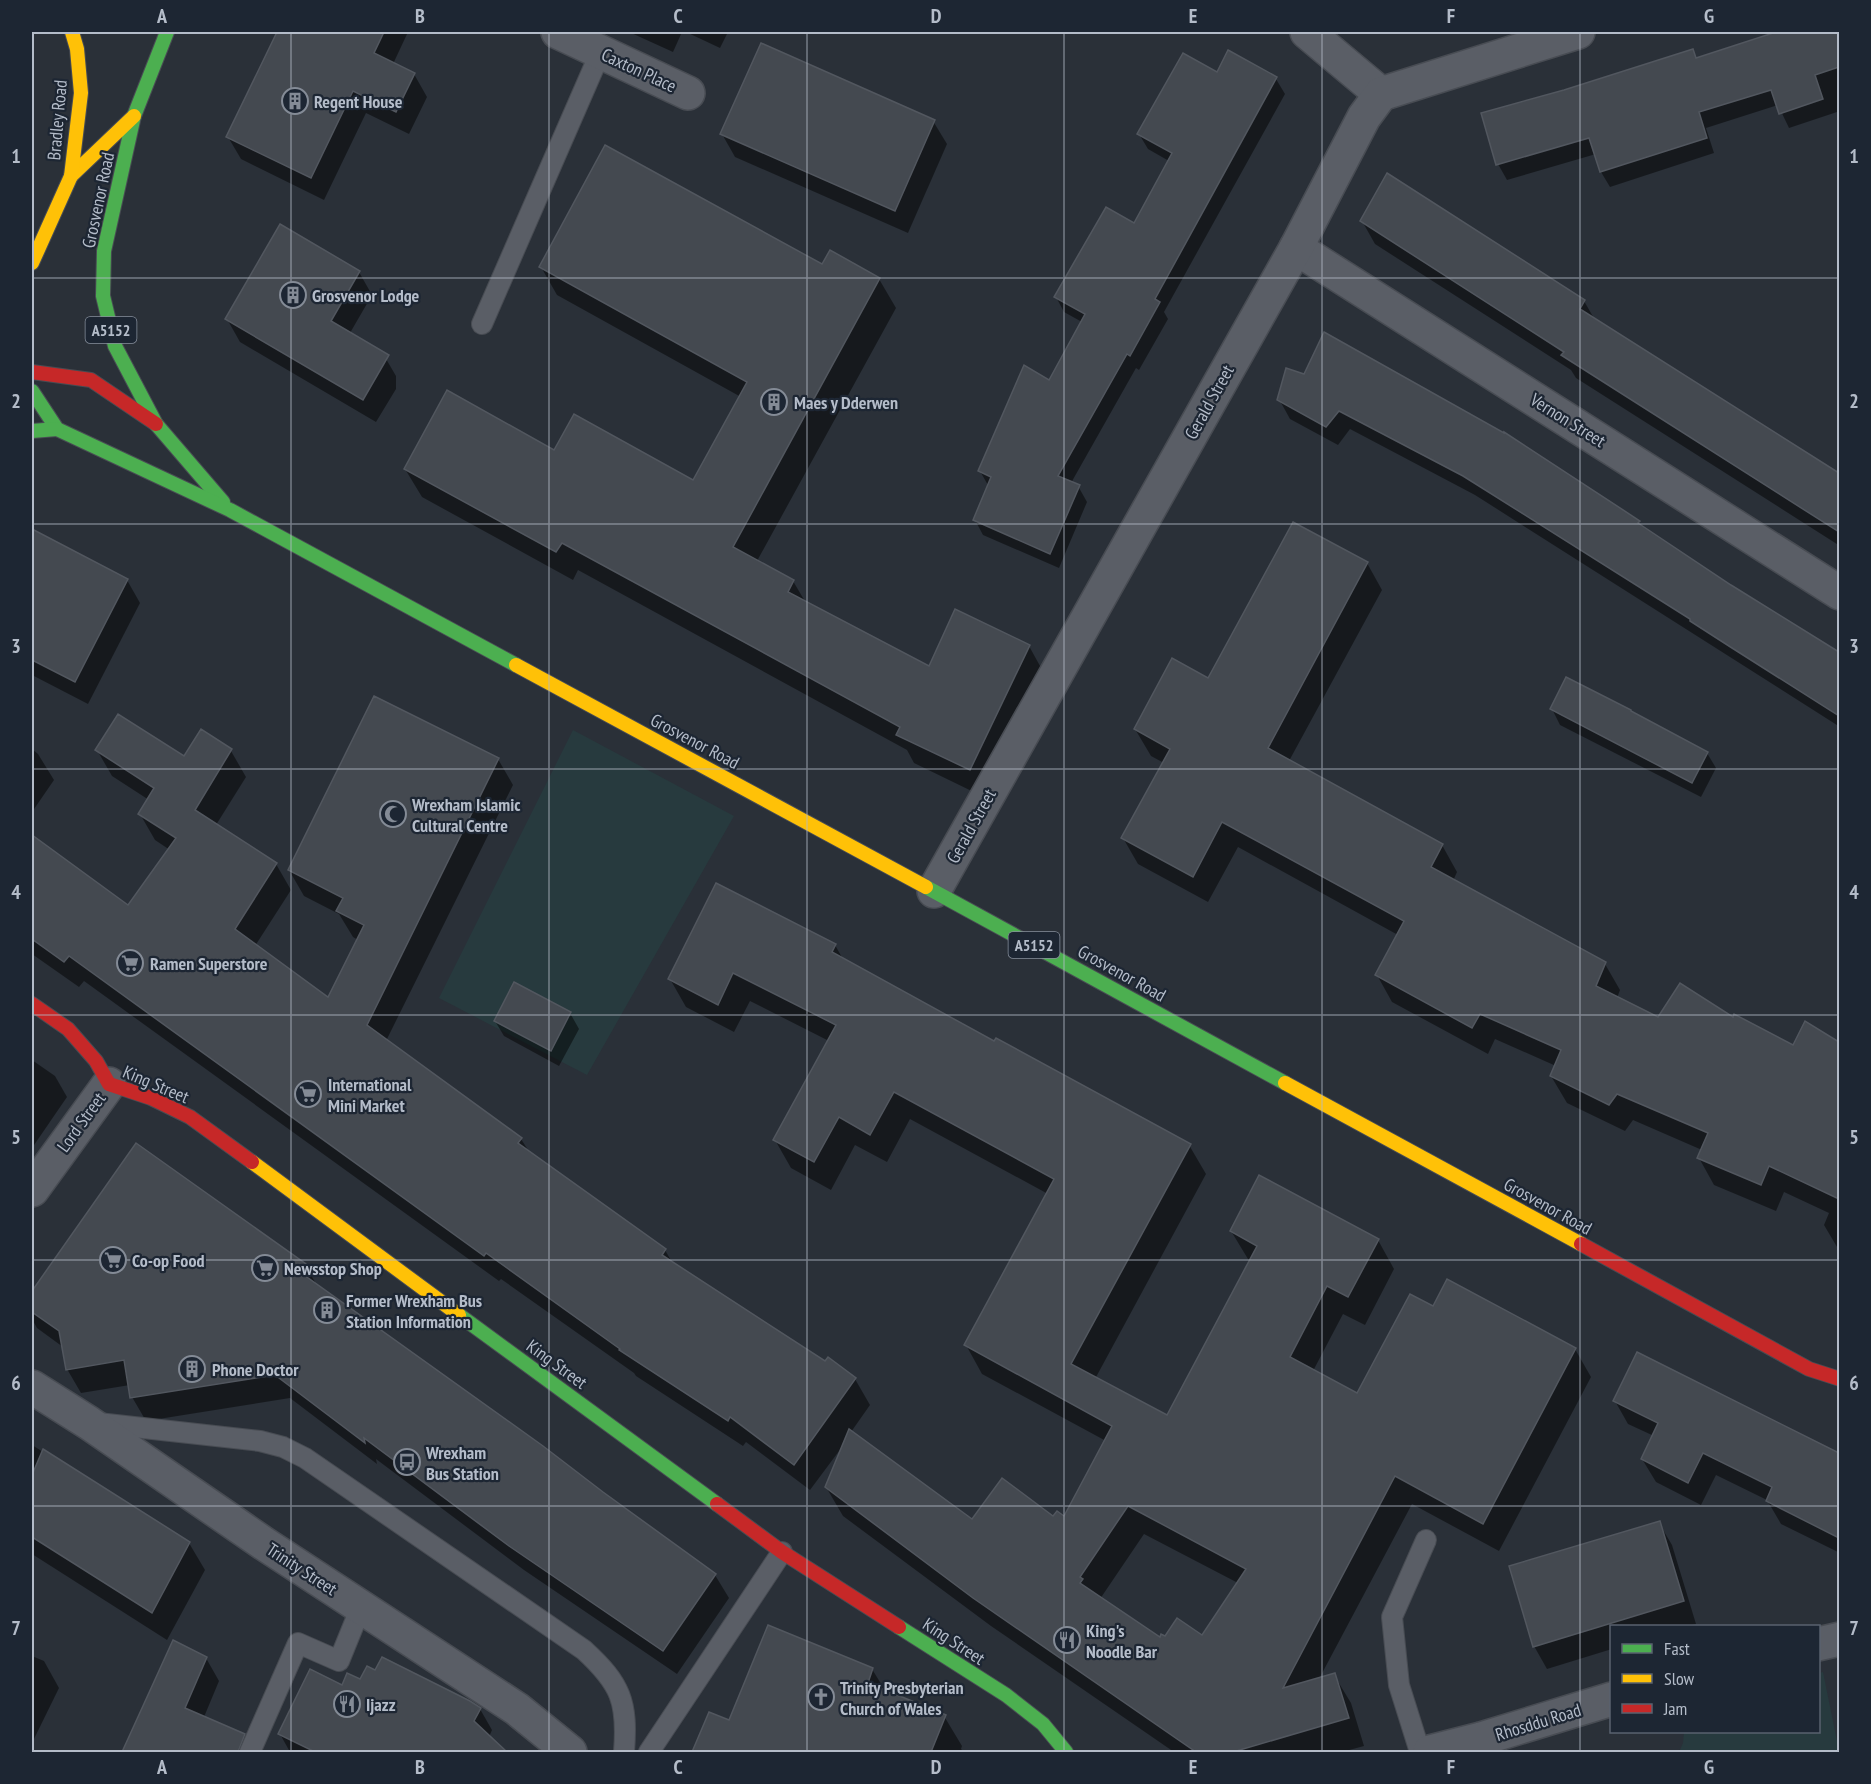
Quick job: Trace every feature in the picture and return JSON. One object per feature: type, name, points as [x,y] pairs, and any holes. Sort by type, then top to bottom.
[{"type":"main road","name":"Bradley Road","points":[[71,176],[81,93],[77,49],[72,32]]},
{"type":"main road","name":"A5152","points":[[135,116],[167,32]]},
{"type":"main road","points":[[33,256],[71,176],[135,116]]},
{"type":"main road","name":"Grosvenor Road","points":[[135,116],[104,250],[103,296],[116,346],[156,424],[230,510]]},
{"type":"main road","name":"Grosvenor Road","points":[[32,372],[91,380],[156,424]]},
{"type":"main road","points":[[32,391],[57,429]]},
{"type":"main road","name":"Grosvenor Road","points":[[32,431],[57,429],[230,510],[934,891],[1809,1370],[1839,1379]]},
{"type":"main road","name":"King Street","points":[[32,1004],[68,1029],[96,1061],[109,1084],[140,1093],[190,1117],[782,1552],[1006,1695],[1043,1724],[1066,1752]]},
{"type":"street","name":"Caxton Place","points":[[558,32],[688,93]]},
{"type":"street","points":[[1307,32],[1381,94],[1578,32]]},
{"type":"street","name":"Gerald Street","points":[[934,891],[1296,248],[1364,117],[1381,94]]},
{"type":"street","name":"Vernon Street","points":[[1296,248],[1839,592]]},
{"type":"street","name":"Lord Street","points":[[37,1173],[109,1084]]},
{"type":"street","name":"Trinity Street","points":[[32,1387],[89,1423],[263,1543],[517,1709],[570,1752]]},
{"type":"street","points":[[1820,1644],[1839,1639]]},
{"type":"street","name":"Rhosddu Road","points":[[1430,1752],[1481,1739],[1610,1699]]},
{"type":"lane","points":[[482,324],[601,51]]},
{"type":"lane","points":[[89,1423],[260,1441],[283,1447],[305,1458],[584,1650],[602,1666],[617,1688],[624,1712],[624,1752]]},
{"type":"lane","points":[[1420,1752],[1399,1685],[1392,1617],[1426,1540]]},
{"type":"lane","points":[[649,1752],[782,1552]]},
{"type":"lane","points":[[250,1752],[298,1643],[339,1661],[361,1607]]},
{"type":"green space","points":[[573,730],[734,816],[587,1075],[439,998]]},
{"type":"green space","points":[[1823,1672],[1839,1751],[1679,1752],[1684,1733],[1820,1733],[1820,1673]]},
{"type":"building","name":"Regent House","points":[[277,32],[384,32],[374,53],[415,73],[396,112],[353,91],[311,178],[226,137]]},
{"type":"building","points":[[1776,32],[1839,32],[1839,67],[1815,75],[1823,99],[1779,114],[1771,90],[1699,112],[1707,138],[1600,172],[1589,138],[1496,165],[1481,113],[1564,90],[1693,49],[1696,58]]},
{"type":"building","points":[[761,43],[935,120],[895,211],[720,134]]},
{"type":"building","points":[[1228,50],[1277,77],[1155,299],[1160,302],[1130,356],[1127,354],[1058,476],[1080,485],[1050,554],[973,520],[991,477],[978,471],[1024,365],[1049,380],[1085,314],[1054,297],[1106,207],[1134,223],[1172,153],[1137,134],[1183,53],[1217,72]]},
{"type":"building","name":"Maes y Dderwen","points":[[605,145],[822,264],[830,250],[880,278],[733,547],[794,580],[788,592],[929,666],[955,609],[1030,645],[970,770],[896,735],[900,727],[562,543],[556,552],[404,469],[447,390],[554,450],[574,414],[693,480],[747,382],[539,267]]},
{"type":"building","points":[[1387,173],[1585,300],[1580,309],[1839,473],[1839,532],[1561,355],[1564,352],[1360,221]]},
{"type":"building","name":"Grosvenor Lodge","points":[[280,224],[360,271],[331,321],[389,355],[363,400],[225,319]]},
{"type":"building","points":[[1324,332],[1504,432],[1640,521],[1638,523],[1731,585],[1839,652],[1839,716],[1463,476],[1339,411],[1326,427],[1277,400],[1286,368],[1304,374]]},
{"type":"building","points":[[1293,522],[1368,562],[1268,748],[1443,844],[1431,867],[1606,962],[1596,986],[1658,1017],[1680,983],[1733,1017],[1734,1014],[1793,1045],[1805,1021],[1839,1042],[1839,1199],[1769,1166],[1761,1185],[1697,1158],[1708,1133],[1617,1094],[1609,1105],[1550,1076],[1561,1050],[1480,1014],[1472,1028],[1375,975],[1404,921],[1222,822],[1193,877],[1121,838],[1170,749],[1134,729],[1172,658],[1208,678]]},
{"type":"building","points":[[32,529],[128,579],[75,682],[32,660]]},
{"type":"building","points":[[1566,677],[1708,752],[1692,783],[1550,709]]},
{"type":"building","points":[[374,696],[499,758],[367,1025],[522,1138],[518,1143],[666,1249],[662,1255],[825,1361],[828,1357],[856,1378],[794,1465],[730,1417],[728,1421],[619,1350],[486,1253],[484,1256],[69,956],[64,962],[32,939],[32,835],[128,905],[176,838],[138,814],[154,788],[95,750],[118,714],[184,756],[201,729],[232,749],[195,810],[277,863],[235,929],[328,997],[364,925],[336,911],[343,898],[288,870]]},
{"type":"building","points":[[716,883],[836,944],[832,952],[994,1041],[996,1038],[1191,1144],[1071,1364],[1167,1415],[1257,1246],[1230,1231],[1259,1175],[1379,1239],[1348,1297],[1327,1286],[1290,1357],[1357,1393],[1410,1294],[1433,1306],[1447,1279],[1576,1348],[1483,1524],[1395,1476],[1283,1688],[1335,1673],[1349,1718],[1233,1752],[1196,1752],[973,1598],[825,1487],[849,1429],[972,1519],[1002,1478],[1053,1516],[1057,1511],[1064,1516],[1112,1426],[964,1345],[1054,1179],[894,1092],[870,1135],[839,1117],[814,1162],[773,1140],[836,1025],[733,973],[718,1005],[668,979]],"holes":[[[1128,1506],[1246,1569],[1202,1635],[1177,1618],[1165,1636],[1161,1634],[1160,1637],[1080,1583],[1083,1579],[1080,1577]]]},
{"type":"building","points":[[514,982],[571,1012],[551,1051],[494,1021]]},
{"type":"building","points":[[136,1143],[306,1264],[300,1272],[543,1446],[716,1574],[663,1651],[509,1546],[364,1438],[365,1443],[275,1375],[130,1398],[124,1360],[66,1370],[59,1331],[32,1312],[32,1291]]},
{"type":"building","points":[[1637,1352],[1839,1453],[1839,1538],[1766,1501],[1772,1487],[1703,1453],[1688,1483],[1641,1459],[1658,1423],[1613,1401]]},
{"type":"building","points":[[43,1449],[190,1542],[152,1613],[32,1537],[32,1475]]},
{"type":"building","points":[[1660,1521],[1684,1601],[1533,1647],[1509,1566]]},
{"type":"building","name":"Trinity Presbyterian Church of Wales","points":[[768,1625],[873,1668],[868,1683],[946,1715],[931,1752],[692,1752],[709,1712],[729,1720]]},
{"type":"building","points":[[173,1640],[207,1657],[185,1708],[245,1734],[238,1752],[122,1752]]},
{"type":"building","name":"Ijazz","points":[[382,1657],[481,1708],[474,1721],[507,1752],[315,1752],[278,1734],[310,1669],[342,1685],[347,1673],[360,1679],[367,1666],[375,1670]]},
{"type":"traffic: fast","points":[[167,32],[134,116],[104,251],[103,296],[115,346],[156,424],[223,502]]},
{"type":"traffic: fast","points":[[32,391],[57,429],[230,510],[516,665]]},
{"type":"traffic: fast","points":[[32,431],[57,429]]},
{"type":"traffic: fast","points":[[926,887],[1285,1083]]},
{"type":"traffic: fast","points":[[459,1315],[717,1504]]},
{"type":"traffic: fast","points":[[899,1627],[1006,1695],[1043,1724],[1066,1752]]},
{"type":"traffic: slow","points":[[32,263],[71,176],[81,93],[77,49],[72,32]]},
{"type":"traffic: slow","points":[[71,176],[134,116]]},
{"type":"traffic: slow","points":[[516,665],[926,887]]},
{"type":"traffic: slow","points":[[1285,1083],[1581,1244]]},
{"type":"traffic: slow","points":[[252,1162],[459,1315]]},
{"type":"traffic: jam","points":[[32,372],[91,380],[156,424]]},
{"type":"traffic: jam","points":[[32,1004],[68,1029],[96,1061],[109,1084],[151,1098],[190,1117],[252,1162]]},
{"type":"traffic: jam","points":[[1581,1244],[1809,1369],[1840,1379]]},
{"type":"traffic: jam","points":[[717,1504],[782,1552],[899,1627]]},
{"type":"place","name":"Regent House","points":[[295,101]]},
{"type":"place","name":"Grosvenor Lodge","points":[[293,295]]},
{"type":"place","name":"Maes y Dderwen","points":[[774,402]]},
{"type":"place","name":"Wrexham Islamic Cultural Centre","points":[[393,814]]},
{"type":"place","name":"Ramen Superstore","points":[[130,963]]},
{"type":"place","name":"International Mini Market","points":[[308,1094]]},
{"type":"place","name":"Co-op Food","points":[[113,1260]]},
{"type":"place","name":"Newsstop Shop","points":[[265,1268]]},
{"type":"place","name":"Former Wrexham Bus Station Information","points":[[327,1310]]},
{"type":"place","name":"Phone Doctor","points":[[192,1369]]},
{"type":"place","name":"Wrexham Bus Station","points":[[407,1462]]},
{"type":"place","name":"King's Noodle Bar","points":[[1067,1640]]},
{"type":"place","name":"Trinity Presbyterian Church of Wales","points":[[821,1697]]},
{"type":"place","name":"Ijazz","points":[[347,1704]]}]
